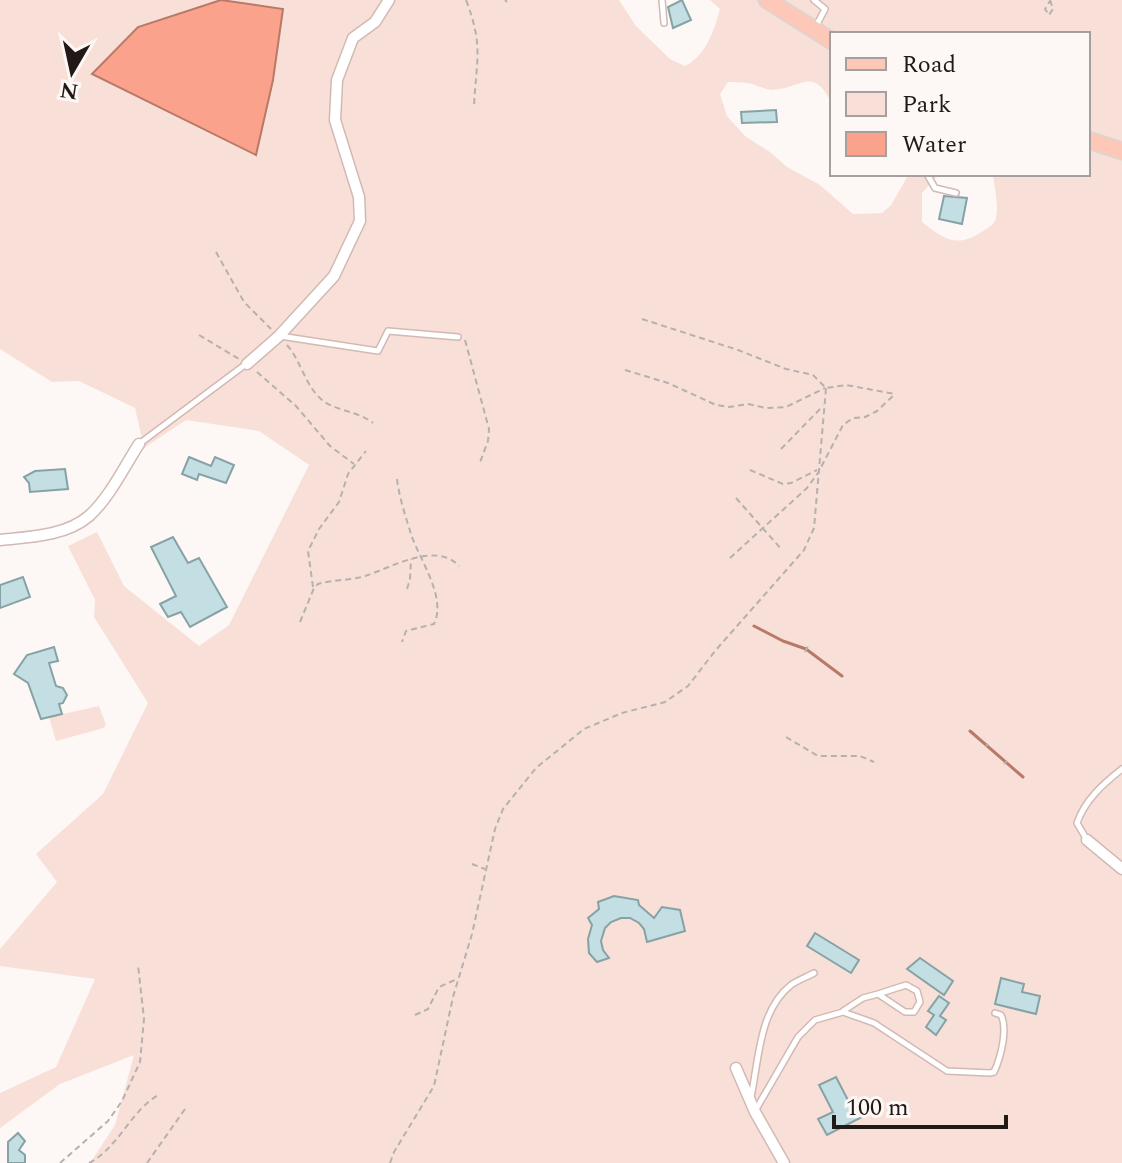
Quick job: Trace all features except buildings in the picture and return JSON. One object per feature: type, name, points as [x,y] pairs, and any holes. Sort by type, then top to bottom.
[{"type":"main road","points":[[767,0],[830,40]]},
{"type":"main road","points":[[1090,141],[1122,151]]},
{"type":"street","points":[[247,364],[279,336],[334,276],[360,221],[359,197],[335,120],[337,80],[353,38],[375,22],[389,0]]},
{"type":"street","points":[[0,540],[35,537],[70,528],[89,516],[139,444]]},
{"type":"street","points":[[1087,840],[1122,869]]},
{"type":"street","points":[[736,1068],[752,1107],[784,1163]]},
{"type":"lane","points":[[662,0],[664,23]]},
{"type":"lane","points":[[814,0],[825,9],[814,30]]},
{"type":"lane","points":[[928,176],[935,188],[956,193]]},
{"type":"lane","points":[[279,336],[378,351],[388,331],[458,337]]},
{"type":"lane","points":[[139,444],[247,364]]},
{"type":"lane","points":[[1087,840],[1077,823],[1082,808],[1122,769]]},
{"type":"lane","points":[[752,1107],[762,1037],[772,1005],[792,984],[814,973]]},
{"type":"lane","points":[[752,1107],[798,1037],[815,1020],[843,1012],[863,998],[906,985],[917,991],[920,1002],[914,1012],[905,1012],[878,994]]},
{"type":"lane","points":[[843,1012],[874,1023],[937,1067],[957,1073],[994,1072],[1005,1022],[1001,1015],[995,1013]]},
{"type":"path","points":[[466,0],[479,50],[474,107]]},
{"type":"path","points":[[216,252],[244,302],[298,359],[311,389],[319,398],[327,404],[356,412],[373,423]]},
{"type":"path","points":[[642,319],[786,369],[813,375],[826,388]]},
{"type":"path","points":[[466,332],[467,352],[489,429],[479,465]]},
{"type":"path","points":[[199,335],[247,364],[296,406],[330,446],[354,464]]},
{"type":"path","points":[[625,370],[668,383],[716,405],[729,407],[748,404],[766,408],[786,407],[826,388],[846,385],[895,394],[871,414],[853,418],[843,425],[807,488],[730,558]]},
{"type":"path","points":[[390,1163],[434,1086],[498,819],[536,768],[584,729],[622,713],[665,702],[688,686],[804,550],[814,528],[826,388]]},
{"type":"path","points":[[781,449],[824,405]]},
{"type":"path","points":[[300,622],[314,588],[308,551],[319,529],[339,502],[348,474],[366,451]]},
{"type":"path","points":[[750,470],[783,484],[818,471]]},
{"type":"path","points":[[397,479],[411,536],[430,577],[438,613],[434,624],[406,631],[402,642]]},
{"type":"path","points":[[736,498],[782,550]]},
{"type":"path","points":[[314,588],[327,581],[368,575],[411,558],[444,557],[459,566]]},
{"type":"path","points":[[407,589],[411,558]]},
{"type":"path","points":[[805,652],[808,646]]},
{"type":"path","points":[[786,737],[818,756],[860,756],[874,762]]},
{"type":"path","points":[[472,864],[487,869]]},
{"type":"path","points":[[60,1163],[108,1121],[122,1101],[140,1062],[144,1019],[138,965]]},
{"type":"path","points":[[415,1015],[428,1009],[435,991],[458,978]]},
{"type":"path","points":[[89,1163],[99,1157],[141,1108],[158,1095]]},
{"type":"path","points":[[147,1163],[185,1109]]},
{"type":"green space","points":[[0,0],[619,0],[636,26],[670,59],[685,66],[704,49],[712,34],[720,9],[710,0],[1122,0],[1122,1163],[90,1163],[115,1125],[134,1055],[60,1084],[0,1128],[0,1093],[56,1067],[95,979],[0,966],[0,949],[57,882],[36,854],[103,794],[148,703],[94,617],[95,600],[68,546],[97,532],[124,586],[199,646],[229,625],[309,465],[259,431],[186,420],[144,448],[135,408],[79,381],[52,382],[0,349]]},
{"type":"green space","points":[[99,706],[106,725],[104,728],[56,741],[49,717]]},
{"type":"water","points":[[221,0],[283,9],[273,80],[256,155],[92,74],[138,27]]},
{"type":"waterway","points":[[754,626],[806,649],[842,676]]},
{"type":"waterway","points":[[970,731],[1023,777]]}]
